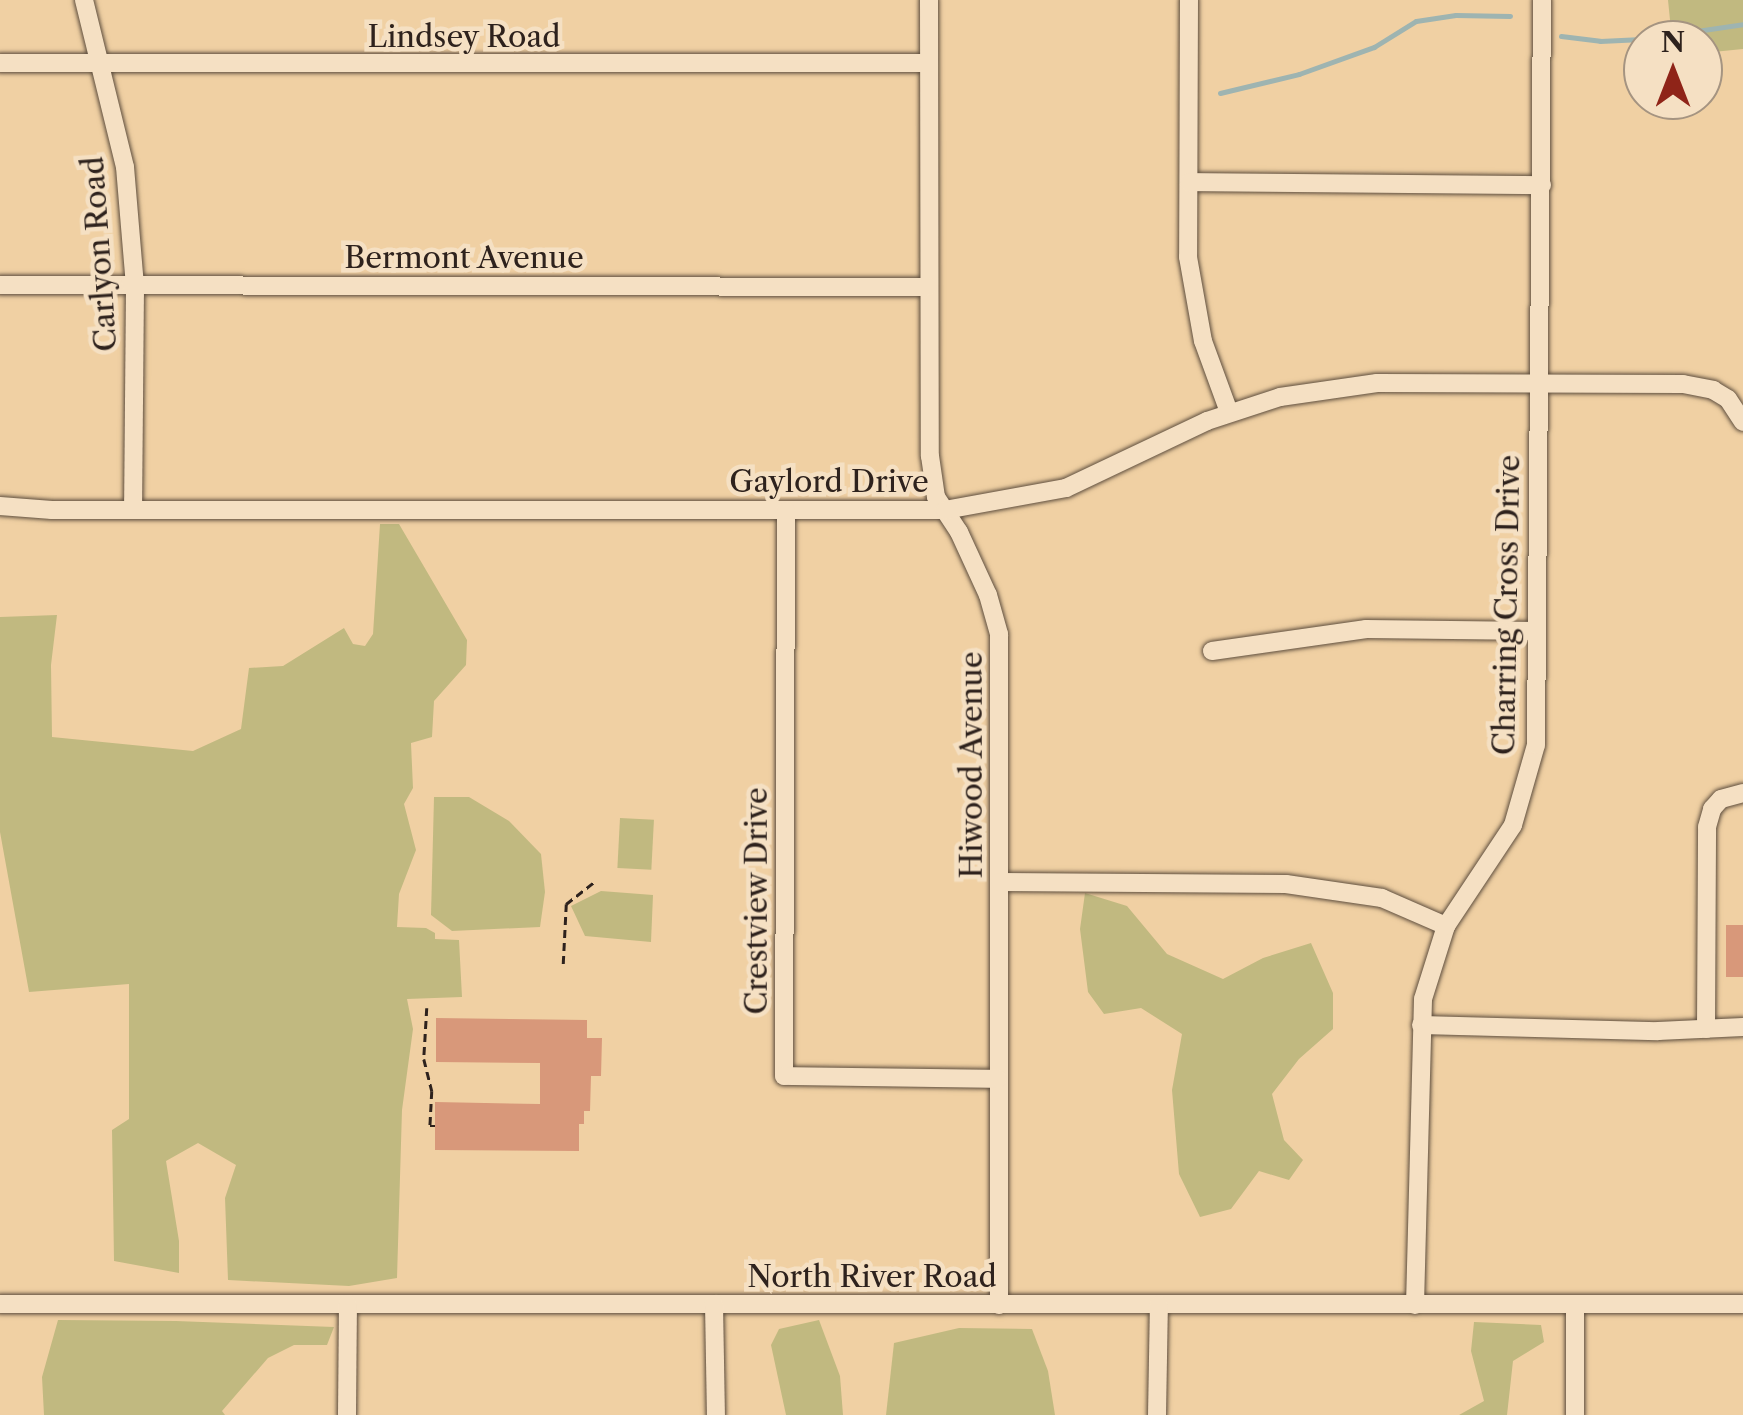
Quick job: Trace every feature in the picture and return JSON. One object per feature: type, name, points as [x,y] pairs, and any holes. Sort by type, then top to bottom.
[{"type":"street","name":"Carlyon Road","points":[[84,0],[125,167],[135,287],[133,508]]},
{"type":"street","name":"Hiwood Avenue","points":[[929,0],[930,456],[936,497],[988,595],[998,634],[999,1305]]},
{"type":"street","points":[[1188,0],[1188,257],[1194,300],[1229,412]]},
{"type":"street","name":"Charring Cross Drive","points":[[1415,1305],[1423,999],[1446,926],[1494,858],[1527,786],[1536,745],[1542,0]]},
{"type":"street","name":"Lindsey Road","points":[[0,63],[929,63]]},
{"type":"street","points":[[1188,182],[1542,185]]},
{"type":"street","name":"Bermont Avenue","points":[[0,285],[928,287]]},
{"type":"street","name":"Gaylord Drive","points":[[0,506],[28,510],[945,510],[1080,482],[1229,412],[1314,389],[1377,383],[1682,384],[1712,390],[1728,400],[1743,422]]},
{"type":"street","name":"Crestview Drive","points":[[786,511],[784,1076],[998,1079]]},
{"type":"street","points":[[1212,651],[1366,629],[1537,631]]},
{"type":"street","points":[[1706,1029],[1708,827],[1712,809],[1721,799],[1743,792]]},
{"type":"street","points":[[1000,882],[1286,884],[1382,898],[1446,926]]},
{"type":"street","points":[[1421,1025],[1658,1031],[1743,1027]]},
{"type":"street","name":"North River Road","points":[[0,1304],[1743,1304]]},
{"type":"street","points":[[347,1415],[348,1304]]},
{"type":"street","points":[[714,1304],[716,1415]]},
{"type":"street","points":[[1157,1415],[1159,1305]]},
{"type":"street","points":[[1575,1415],[1576,1305]]},
{"type":"path","points":[[563,964],[566,904],[595,881]]},
{"type":"path","points":[[427,1008],[424,1059],[432,1091],[430,1126],[435,1126]]},
{"type":"shaded area","points":[[1668,0],[1743,0],[1743,49],[1723,51],[1723,20],[1670,20]]},
{"type":"shaded area","points":[[380,524],[399,524],[467,640],[466,665],[434,701],[432,737],[411,743],[413,788],[404,804],[416,850],[399,894],[397,927],[426,928],[435,933],[435,939],[459,940],[462,997],[407,999],[413,1029],[402,1110],[397,1278],[349,1286],[228,1280],[225,1198],[236,1165],[198,1143],[166,1161],[179,1241],[179,1273],[114,1261],[112,1130],[129,1119],[129,984],[29,992],[0,832],[0,617],[57,615],[51,665],[52,737],[193,751],[241,729],[249,668],[283,666],[344,628],[353,644],[365,646],[373,634]]},
{"type":"shaded area","points":[[434,797],[469,797],[509,821],[541,854],[545,892],[540,927],[452,931],[431,915]]},
{"type":"shaded area","points":[[620,818],[654,820],[651,870],[617,868]]},
{"type":"shaded area","points":[[601,891],[653,895],[651,942],[585,936],[571,906]]},
{"type":"shaded area","points":[[1085,893],[1127,906],[1167,954],[1223,979],[1263,958],[1311,943],[1333,993],[1333,1029],[1299,1059],[1272,1094],[1284,1140],[1303,1160],[1289,1180],[1259,1171],[1231,1209],[1200,1217],[1179,1174],[1172,1090],[1182,1034],[1141,1008],[1104,1014],[1088,992],[1080,929]]},
{"type":"shaded area","points":[[58,1320],[334,1327],[327,1345],[294,1345],[268,1358],[222,1411],[225,1415],[44,1415],[42,1377]]},
{"type":"shaded area","points":[[819,1320],[840,1376],[843,1415],[786,1415],[771,1345],[779,1329]]},
{"type":"shaded area","points":[[1474,1322],[1541,1325],[1544,1342],[1513,1361],[1507,1415],[1459,1415],[1484,1401],[1471,1351]]},
{"type":"shaded area","points":[[959,1328],[1032,1329],[1048,1371],[1055,1415],[886,1415],[894,1343]]},
{"type":"building","points":[[1726,925],[1743,925],[1743,977],[1726,977]]},
{"type":"building","points":[[436,1018],[587,1020],[587,1038],[602,1038],[601,1076],[591,1076],[590,1111],[584,1111],[584,1124],[579,1124],[579,1151],[435,1150],[435,1102],[540,1104],[540,1063],[436,1062]]},
{"type":"waterway","points":[[1220,93],[1299,74],[1374,47],[1416,21],[1456,15],[1510,16]]},
{"type":"waterway","points":[[1561,36],[1600,41],[1642,39],[1743,24]]}]
